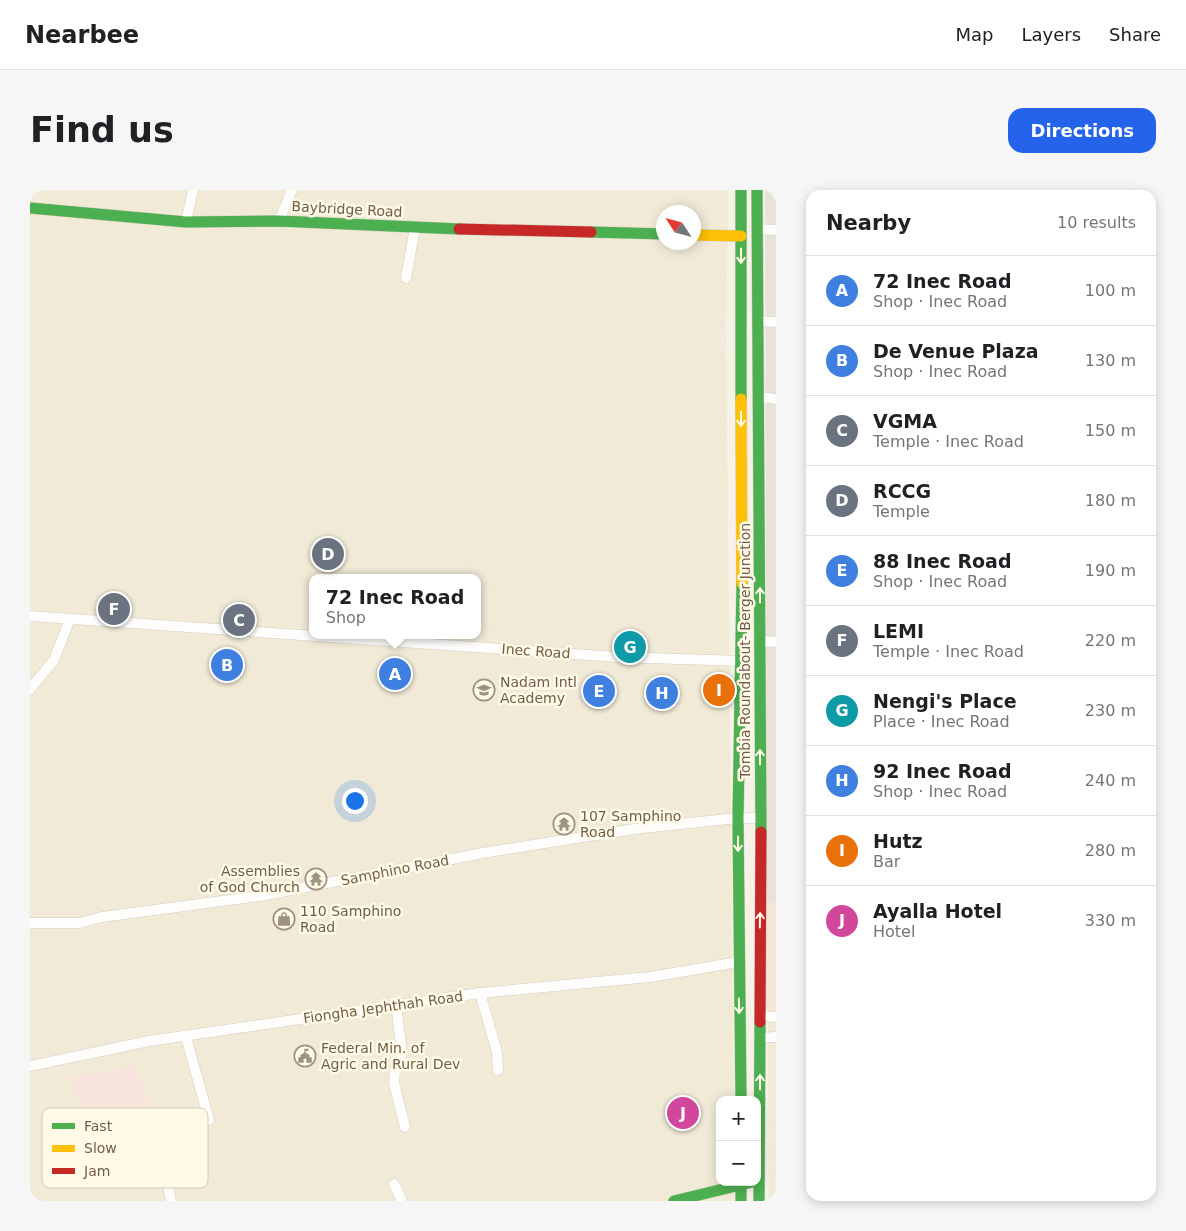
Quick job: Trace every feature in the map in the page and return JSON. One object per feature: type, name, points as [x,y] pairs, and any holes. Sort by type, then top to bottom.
[{"type":"main road","name":"Tombia Roundabout- Berger Junction","points":[[741,190],[742,660],[738,818],[738,962],[741,1096]]},
{"type":"main road","name":"Tombia Roundabout- Berger Junction","points":[[753,1141],[760,1016],[761,818],[760,397],[757,190]]},
{"type":"main road","name":"Baybridge Road","points":[[30,208],[186,222],[279,221],[415,228],[656,234]]},
{"type":"main road","points":[[701,235],[740,236]]},
{"type":"main road","points":[[674,1201],[734,1186]]},
{"type":"main road","name":"Tombia Roundabout- Berger Junction","points":[[741,1201],[748,1186]]},
{"type":"main road","name":"Tombia Roundabout- Berger Junction","points":[[752,1186],[759,1201]]},
{"type":"street","points":[[186,222],[193,190]]},
{"type":"street","points":[[279,221],[292,190]]},
{"type":"street","points":[[406,278],[415,228]]},
{"type":"street","points":[[757,228],[776,230]]},
{"type":"street","points":[[759,321],[776,322]]},
{"type":"street","points":[[760,397],[776,399]]},
{"type":"street","name":"Inec Road","points":[[30,616],[309,635]]},
{"type":"street","points":[[30,689],[54,660],[70,619]]},
{"type":"street","name":"Inec Road","points":[[361,639],[609,656],[742,660]]},
{"type":"street","points":[[760,641],[776,642]]},
{"type":"street","name":"Samphino Road","points":[[30,923],[80,923],[102,917],[260,896],[483,853],[576,838],[738,818],[761,818]]},
{"type":"street","name":"Fiongha Jephthah Road","points":[[30,1066],[149,1041],[480,993],[650,977],[738,962]]},
{"type":"street","points":[[480,993],[497,1052],[498,1070]]},
{"type":"street","points":[[396,1005],[402,1053],[395,1070],[394,1083],[405,1128]]},
{"type":"street","points":[[760,1016],[776,1017]]},
{"type":"street","points":[[186,1037],[206,1108]]},
{"type":"street","points":[[759,1038],[776,1038]]},
{"type":"street","points":[[394,1184],[402,1201]]},
{"type":"street","points":[[168,1188],[171,1201]]},
{"type":"shaded area","points":[[30,190],[728,190],[726,338],[734,1096],[716,1096],[716,1186],[734,1186],[734,1201],[30,1201]]},
{"type":"shaded area","points":[[765,190],[776,190],[776,902],[767,901]]},
{"type":"shaded area","points":[[767,901],[776,902],[776,1011],[768,1010],[765,1005]]},
{"type":"shaded area","points":[[768,1010],[776,1011],[776,1201],[769,1201]]},
{"type":"shaded area","points":[[135,1065],[151,1108],[81,1108],[71,1078]]},
{"type":"traffic: fast","points":[[741,190],[741,399]]},
{"type":"traffic: fast","points":[[757,190],[761,832]]},
{"type":"traffic: fast","points":[[30,208],[186,222],[279,221],[459,229]]},
{"type":"traffic: fast","points":[[591,232],[656,234]]},
{"type":"traffic: fast","points":[[741,1096],[738,818],[742,583]]},
{"type":"traffic: fast","points":[[759,1201],[760,1022]]},
{"type":"traffic: fast","points":[[674,1201],[736,1186]]},
{"type":"traffic: fast","points":[[741,1186],[741,1201]]},
{"type":"traffic: slow","points":[[701,235],[741,236]]},
{"type":"traffic: slow","points":[[741,399],[742,583]]},
{"type":"traffic: jam","points":[[459,229],[591,232]]},
{"type":"traffic: jam","points":[[760,1022],[761,832]]},
{"type":"place","name":"RCCG","points":[[328,554]]},
{"type":"place","name":"LEMI","points":[[114,609]]},
{"type":"place","name":"VGMA","points":[[239,620]]},
{"type":"place","name":"Nengi's Place","points":[[630,647]]},
{"type":"place","name":"De Venue Plaza","points":[[227,665]]},
{"type":"place","name":"72 Inec Road","points":[[395,674]]},
{"type":"place","name":"Nadam Intl Academy","points":[[484,690]]},
{"type":"place","name":"Hutz","points":[[719,690]]},
{"type":"place","name":"88 Inec Road","points":[[599,691]]},
{"type":"place","name":"92 Inec Road","points":[[662,693]]},
{"type":"place","name":"107 Samphino Road","points":[[564,824]]},
{"type":"place","name":"Assemblies of God Church","points":[[316,879]]},
{"type":"place","name":"110 Samphino Road","points":[[284,919]]},
{"type":"place","name":"Federal Min. of Agric and Rural Dev","points":[[305,1056]]},
{"type":"place","name":"Ayalla Hotel","points":[[683,1113]]}]
